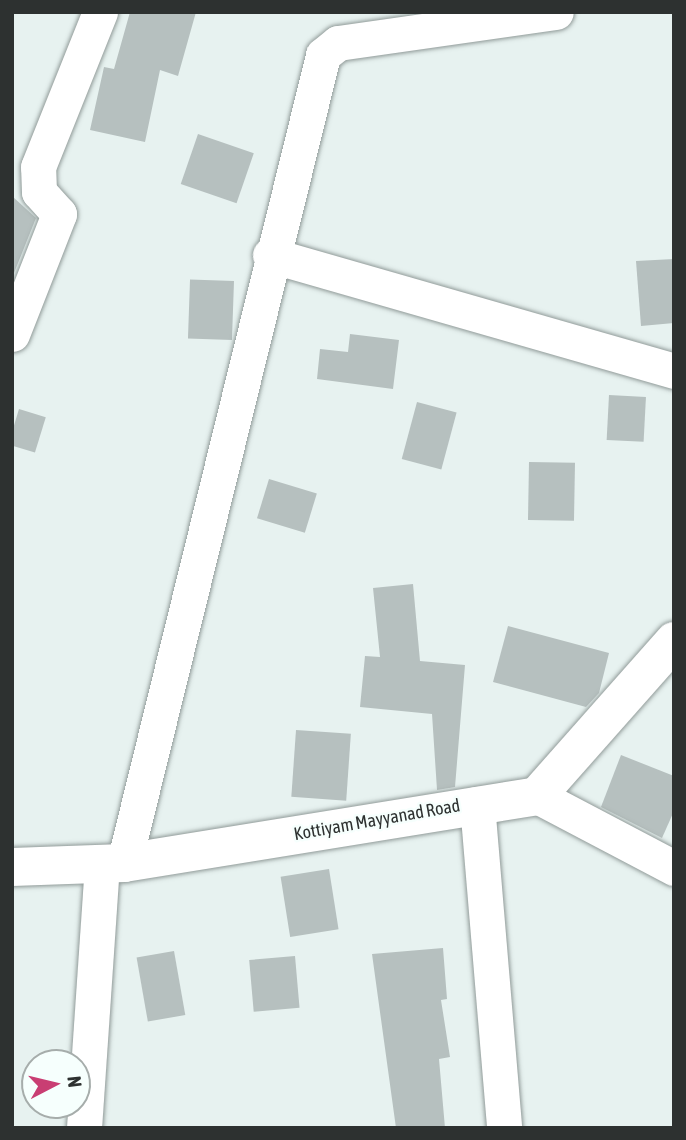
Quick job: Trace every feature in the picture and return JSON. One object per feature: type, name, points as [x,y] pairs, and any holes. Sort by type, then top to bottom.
[{"type":"street","points":[[12,334],[59,214],[39,192],[38,167],[100,12]]},
{"type":"street","points":[[84,1128],[113,864],[323,55],[338,43],[556,12]]},
{"type":"street","points":[[270,256],[674,371]]},
{"type":"street","points":[[674,641],[537,796],[674,868]]},
{"type":"street","name":"Kottiyam Mayyanad Road","points":[[12,867],[113,864],[537,796]]},
{"type":"street","points":[[477,804],[504,1128]]},
{"type":"building","points":[[130,12],[196,12],[178,76],[160,70],[145,142],[90,130],[104,67],[114,69]]},
{"type":"building","points":[[198,134],[254,153],[237,203],[181,184]]},
{"type":"building","points":[[12,196],[36,218],[12,278]]},
{"type":"building","points":[[674,259],[674,323],[641,326],[636,261]]},
{"type":"building","points":[[190,279],[234,281],[232,340],[188,338]]},
{"type":"building","points":[[350,334],[399,340],[393,389],[317,379],[320,349],[348,352]]},
{"type":"building","points":[[609,395],[646,397],[644,442],[607,440]]},
{"type":"building","points":[[417,402],[457,413],[441,470],[402,459]]},
{"type":"building","points":[[19,409],[46,417],[35,453],[12,446],[12,432]]},
{"type":"building","points":[[529,462],[575,463],[574,521],[528,520]]},
{"type":"building","points":[[269,479],[317,494],[305,533],[257,518]]},
{"type":"building","points":[[413,584],[420,661],[465,665],[455,787],[437,790],[432,714],[360,707],[365,656],[380,657],[373,588]]},
{"type":"building","points":[[508,626],[609,653],[599,693],[586,707],[493,682]]},
{"type":"building","points":[[296,730],[351,734],[346,801],[291,797]]},
{"type":"building","points":[[621,755],[674,776],[674,811],[662,838],[601,807]]},
{"type":"building","points":[[329,869],[339,929],[290,937],[281,877]]},
{"type":"building","points":[[443,948],[447,999],[441,1000],[450,1057],[439,1059],[445,1128],[396,1128],[372,954]]},
{"type":"building","points":[[174,951],[185,1015],[148,1022],[137,958]]},
{"type":"building","points":[[295,956],[300,1008],[254,1012],[249,960]]}]
